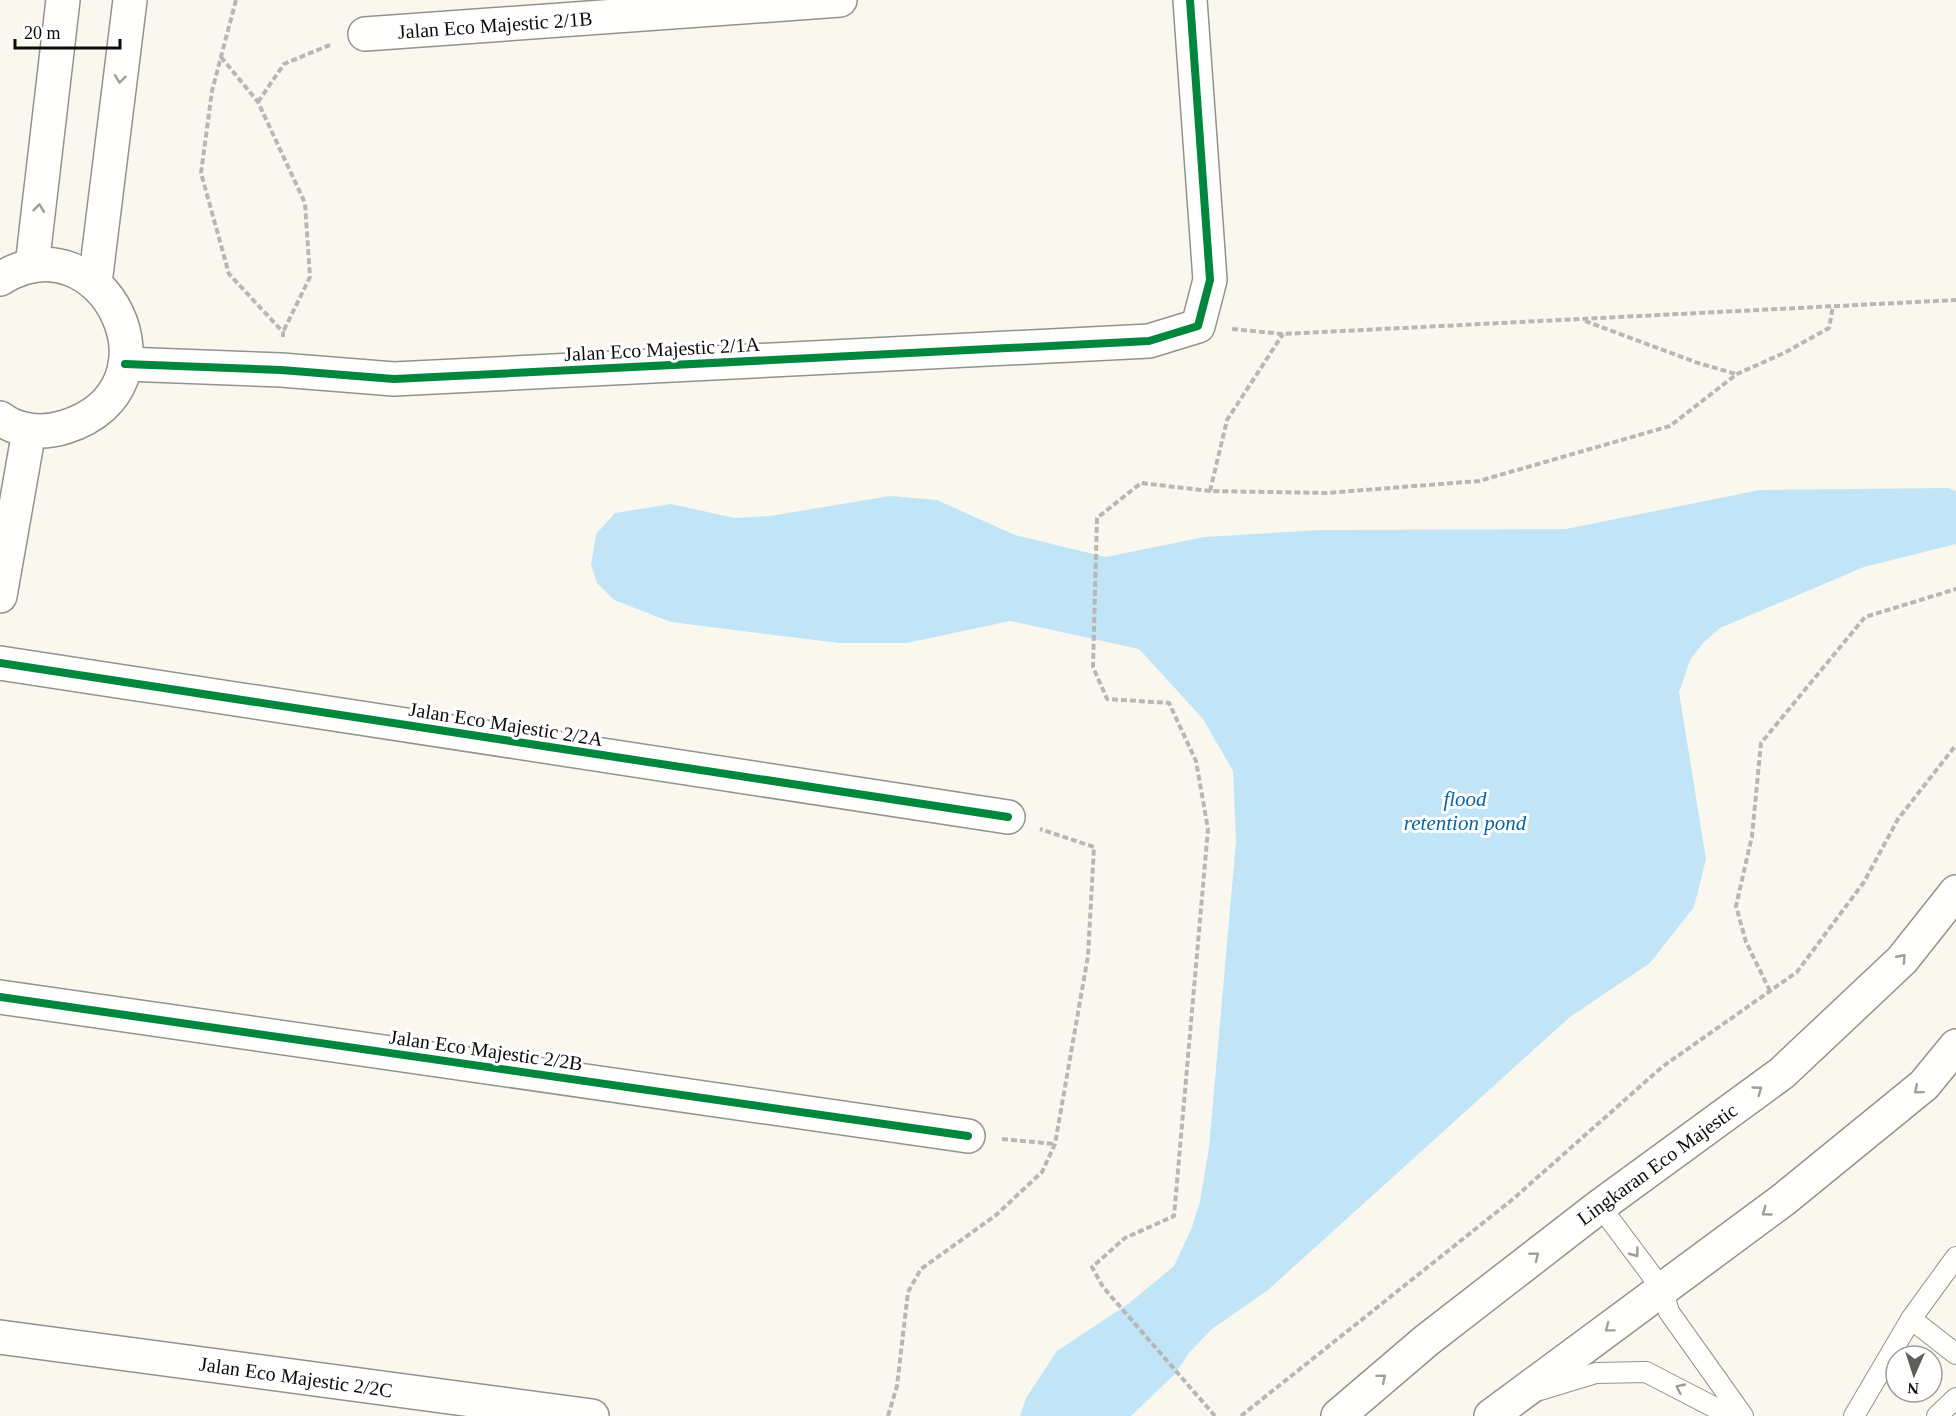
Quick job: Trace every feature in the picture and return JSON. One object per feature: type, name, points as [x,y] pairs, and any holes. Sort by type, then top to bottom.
[{"type":"street","points":[[32,267],[63,0]]},
{"type":"street","points":[[95,283],[130,0]]},
{"type":"street","name":"Jalan Eco Majestic 2/1B","points":[[365,34],[840,0]]},
{"type":"street","points":[[1190,0],[1210,280],[1198,326]]},
{"type":"street","points":[[0,279],[9,273],[32,267],[54,267],[76,272],[95,283],[110,300],[121,319],[126,341],[125,364],[117,388],[94,413],[81,422],[57,430],[29,431],[0,418]]},
{"type":"street","name":"Jalan Eco Majestic 2/1A","points":[[125,364],[281,370],[394,379],[1149,341],[1198,326]]},
{"type":"street","points":[[0,596],[29,431]]},
{"type":"street","name":"Jalan Eco Majestic 2/2A","points":[[0,663],[1008,817]]},
{"type":"street","name":"Lingkaran Eco Majestic","points":[[1338,1416],[1427,1340],[1600,1206],[1782,1073],[1902,960],[1956,892]]},
{"type":"street","name":"Jalan Eco Majestic 2/2B","points":[[0,997],[968,1136]]},
{"type":"street","points":[[1491,1416],[1783,1200],[1924,1084],[1956,1046]]},
{"type":"street","name":"Jalan Eco Majestic 2/2C","points":[[0,1337],[592,1416]]},
{"type":"lane","points":[[1600,1206],[1662,1289],[1668,1312],[1743,1416]]},
{"type":"lane","points":[[1854,1416],[1911,1319],[1956,1257]]},
{"type":"lane","points":[[1911,1319],[1956,1354]]},
{"type":"lane","points":[[1517,1396],[1596,1373],[1646,1372],[1731,1416]]},
{"type":"lane","points":[[1936,1416],[1956,1398]]},
{"type":"path","points":[[236,0],[212,91],[201,173],[229,274],[283,332]]},
{"type":"path","points":[[258,102],[284,64],[326,46],[365,34]]},
{"type":"path","points":[[221,57],[258,102],[305,203],[310,277],[283,332],[281,370]]},
{"type":"path","points":[[1198,326],[1283,334],[1956,300]]},
{"type":"path","points":[[1215,1416],[1103,1287],[1092,1267],[1125,1238],[1174,1216],[1208,829],[1196,761],[1169,703],[1107,699],[1093,667],[1097,518],[1142,483],[1210,491],[1326,493],[1479,481],[1670,426],[1737,374],[1794,348],[1829,328],[1833,306]]},
{"type":"path","points":[[1582,319],[1698,363],[1737,374]]},
{"type":"path","points":[[1210,491],[1227,420],[1283,334]]},
{"type":"path","points":[[1770,992],[1746,942],[1736,906],[1752,836],[1761,743],[1865,617],[1956,589]]},
{"type":"path","points":[[1242,1416],[1513,1199],[1662,1067],[1797,972],[1864,882],[1898,819],[1956,745]]},
{"type":"path","points":[[888,1416],[897,1386],[908,1292],[921,1269],[995,1216],[1042,1172],[1055,1144],[1088,956],[1094,847],[1008,817]]},
{"type":"path","points":[[968,1136],[1055,1144]]},
{"type":"water","name":"flood retention pond","points":[[1948,488],[1956,491],[1956,544],[1864,567],[1720,628],[1703,643],[1690,660],[1679,692],[1706,859],[1694,907],[1650,963],[1570,1017],[1268,1290],[1212,1329],[1189,1353],[1175,1374],[1131,1416],[1020,1416],[1026,1398],[1057,1351],[1128,1304],[1174,1266],[1192,1227],[1200,1201],[1209,1148],[1236,841],[1233,771],[1203,719],[1139,649],[1010,621],[907,643],[839,643],[671,622],[614,600],[597,583],[591,565],[596,534],[615,513],[671,504],[735,518],[770,516],[890,496],[937,500],[1015,535],[1106,557],[1204,537],[1321,530],[1566,529],[1760,490]]},
{"type":"cycle path","points":[[125,364],[281,370],[394,379],[1149,341],[1198,326],[1210,280],[1190,0]]},
{"type":"cycle path","points":[[0,663],[1008,817]]},
{"type":"cycle path","points":[[0,997],[968,1136]]}]
